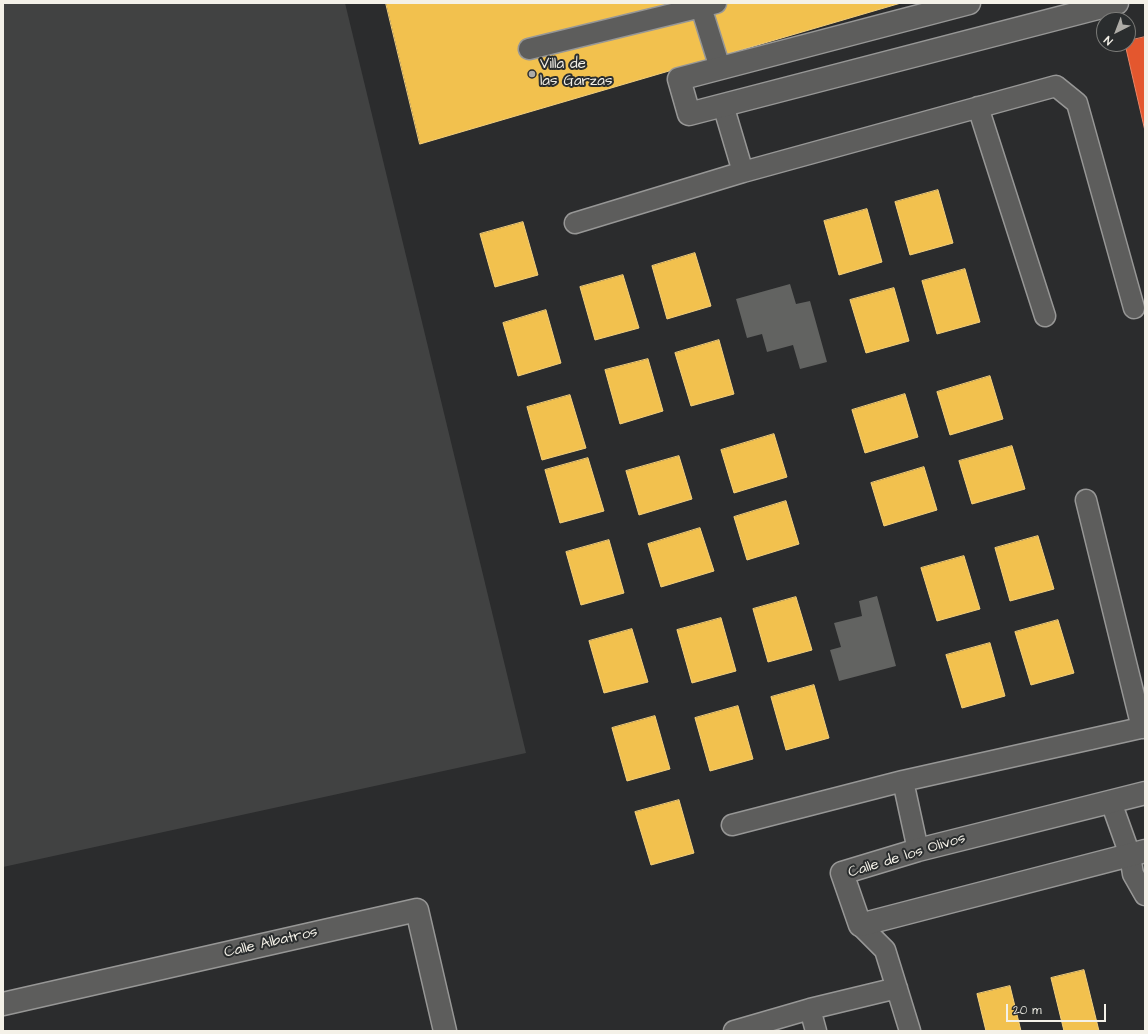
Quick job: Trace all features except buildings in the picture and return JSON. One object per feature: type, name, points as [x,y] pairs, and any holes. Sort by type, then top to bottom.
[{"type":"street","points":[[969,3],[680,79],[689,114],[1117,3]]},
{"type":"street","name":"Calle de los Olivos","points":[[860,925],[842,873],[918,850],[1145,793]]},
{"type":"street","points":[[860,925],[1137,853]]},
{"type":"street","name":"Calle Albatros","points":[[3,1004],[417,910],[445,1031]]},
{"type":"lane","points":[[529,49],[709,5],[720,68]]},
{"type":"lane","points":[[575,222],[743,172],[1056,86],[1077,103],[1134,308]]},
{"type":"lane","points":[[723,105],[743,172]]},
{"type":"lane","points":[[978,107],[1045,316]]},
{"type":"lane","points":[[732,825],[903,780],[1144,727],[1086,500]]},
{"type":"lane","points":[[903,780],[918,850]]},
{"type":"lane","points":[[1111,802],[1137,853],[1133,874],[1145,895]]},
{"type":"lane","points":[[860,925],[885,950],[910,1031]]},
{"type":"lane","points":[[734,1031],[810,1009],[897,988]]},
{"type":"lane","points":[[810,1009],[816,1031]]},
{"type":"shaded area","points":[[3,3],[345,3],[526,753],[3,867]]},
{"type":"shaded area","points":[[790,284],[796,304],[810,301],[827,362],[800,369],[793,345],[767,352],[762,334],[747,338],[736,299]]},
{"type":"shaded area","points":[[877,596],[896,666],[839,681],[830,650],[841,647],[834,623],[862,616],[859,601]]},
{"type":"place","name":"Villa de las Garzas","points":[[532,74]]}]
